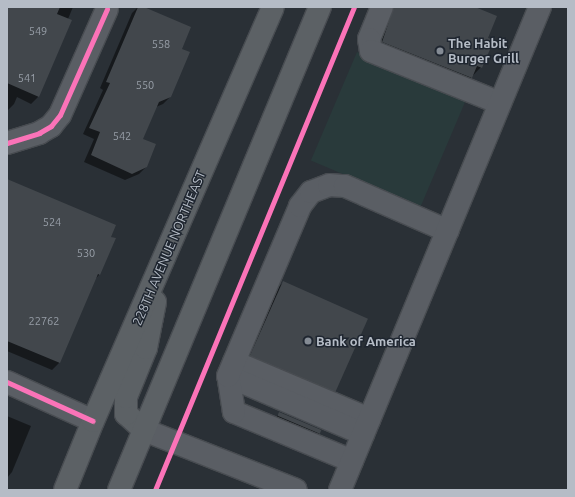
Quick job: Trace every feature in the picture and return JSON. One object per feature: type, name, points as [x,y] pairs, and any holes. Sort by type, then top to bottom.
[{"type":"main road","name":"228TH AVENUE NORTHEAST","points":[[65,490],[93,421],[273,7]]},
{"type":"main road","points":[[119,490],[320,7]]},
{"type":"main road","points":[[144,430],[126,414],[126,397],[146,348],[159,271]]},
{"type":"street","points":[[382,7],[369,39],[370,51],[500,103]]},
{"type":"street","points":[[340,490],[540,7]]},
{"type":"street","points":[[7,143],[39,133],[51,126],[60,115],[107,9]]},
{"type":"street","points":[[361,440],[234,412],[230,377],[300,206],[311,192],[329,185],[345,186],[448,231]]},
{"type":"street","points":[[230,377],[361,440]]},
{"type":"street","points":[[7,382],[93,421]]},
{"type":"street","points":[[144,430],[296,490]]},
{"type":"shaded area","points":[[357,52],[467,98],[420,207],[311,161]]},
{"type":"building","points":[[7,7],[60,7],[57,14],[72,20],[39,97],[7,83]]},
{"type":"building","points":[[138,7],[144,7],[191,27],[182,49],[190,52],[171,97],[159,102],[143,139],[156,144],[147,167],[132,174],[91,155],[100,132],[89,128],[110,83],[106,82]]},
{"type":"building","name":"The Habit Burger Grill","points":[[394,7],[475,7],[497,16],[488,38],[494,40],[482,68],[477,66],[472,78],[382,42]]},
{"type":"building","points":[[7,179],[116,225],[111,237],[116,238],[100,275],[98,274],[60,363],[7,341]]},
{"type":"building","name":"Bank of America","points":[[283,281],[368,319],[335,394],[250,356]]},
{"type":"building","points":[[279,412],[321,430],[320,434],[277,416]]},
{"type":"cycle path","points":[[155,490],[354,7]]},
{"type":"cycle path","points":[[7,143],[39,133],[51,126],[60,115],[107,9]]},
{"type":"cycle path","points":[[7,382],[93,421]]},
{"type":"place","name":"The Habit Burger Grill","points":[[440,51]]},
{"type":"place","name":"Bank of America","points":[[308,341]]}]
